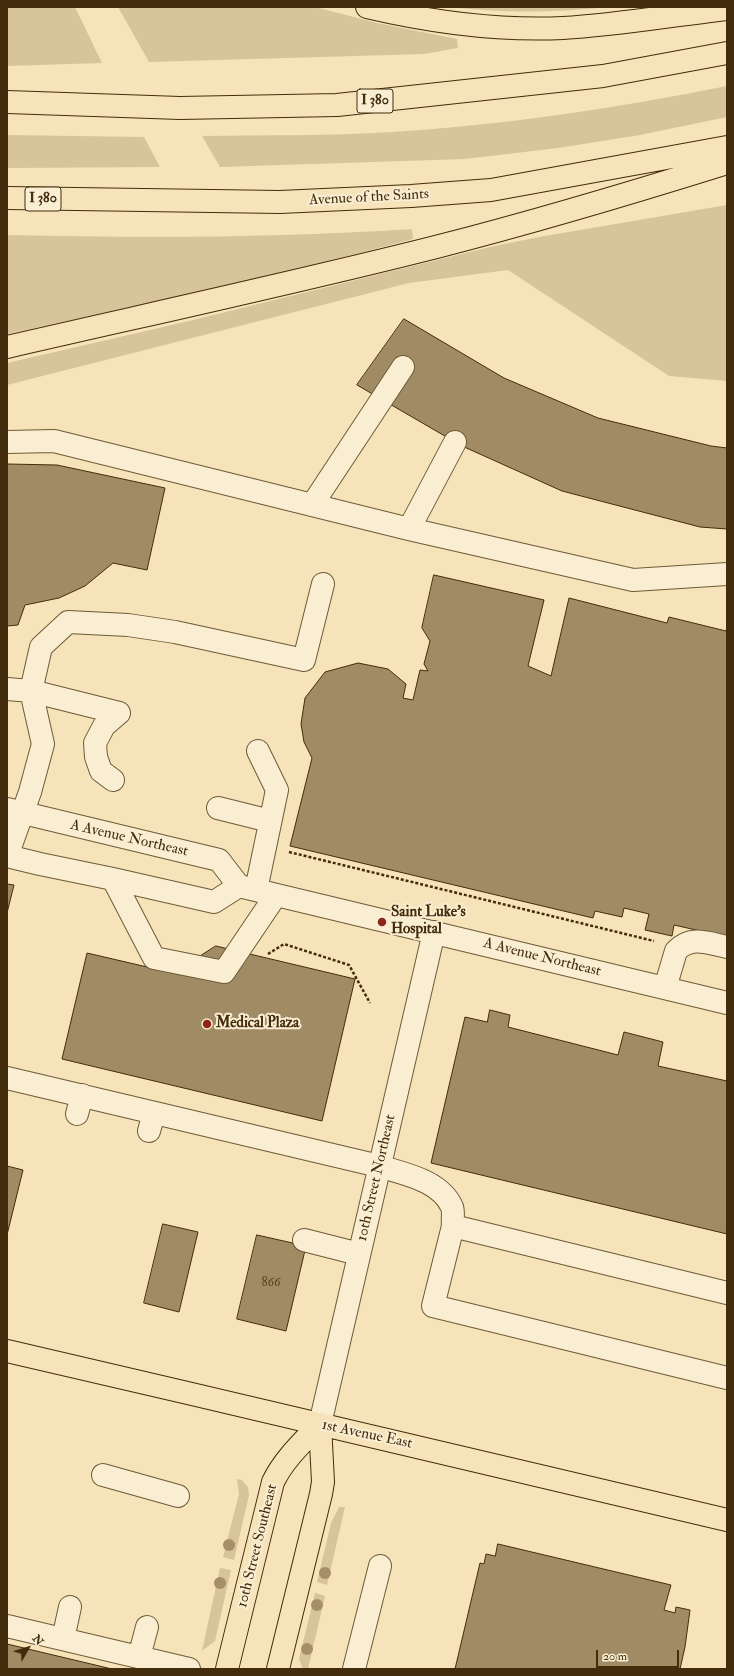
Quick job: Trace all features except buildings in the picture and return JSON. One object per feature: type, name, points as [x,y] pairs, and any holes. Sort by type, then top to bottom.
[{"type":"main road","points":[[367,7],[409,17],[463,24],[512,28],[564,28],[652,19],[727,9]]},
{"type":"main road","name":"I 380","points":[[13,102],[180,108],[337,105],[603,76],[727,53]]},
{"type":"main road","name":"Avenue of the Saints","points":[[7,198],[280,202],[411,196],[491,190],[727,147]]},
{"type":"main road","points":[[7,347],[437,247],[727,164]]},
{"type":"main road","name":"1st Avenue East","points":[[7,1351],[386,1438],[727,1520]]},
{"type":"main road","points":[[278,1669],[321,1494],[323,1482],[320,1424]]},
{"type":"main road","name":"10th Street Southeast","points":[[226,1669],[273,1482],[278,1471],[320,1424]]},
{"type":"street","points":[[312,505],[403,367]]},
{"type":"street","points":[[7,442],[54,441],[410,529],[633,580],[727,574]]},
{"type":"street","points":[[410,529],[455,442]]},
{"type":"street","points":[[257,890],[214,902],[7,856],[15,811],[30,792],[43,744],[31,691],[42,646],[68,622],[128,626],[175,632],[304,660],[322,584]]},
{"type":"street","points":[[7,688],[31,691],[119,714],[104,726],[95,743],[96,757],[101,771],[113,780]]},
{"type":"street","points":[[113,879],[154,958],[224,972],[257,890],[277,790],[258,751]]},
{"type":"street","points":[[218,808],[270,822]]},
{"type":"street","name":"A Avenue Northeast","points":[[15,811],[220,860],[257,890],[727,1002]]},
{"type":"street","name":"10th Street Northeast","points":[[320,1424],[434,932]]},
{"type":"street","points":[[665,988],[676,951],[680,947],[688,942],[698,940],[727,947]]},
{"type":"street","points":[[8,1081],[79,1105],[152,1122],[379,1166],[430,1183],[442,1194],[452,1207],[453,1226],[433,1306],[727,1378]]},
{"type":"street","points":[[453,1226],[727,1293]]},
{"type":"street","points":[[304,1240],[359,1254]]},
{"type":"street","points":[[102,1475],[178,1496]]},
{"type":"street","points":[[354,1669],[380,1566]]},
{"type":"street","points":[[63,1639],[70,1607]]},
{"type":"street","points":[[7,1626],[189,1669]]},
{"type":"street","points":[[140,1657],[147,1627]]},
{"type":"path","points":[[286,852],[660,942]]},
{"type":"shaded area","points":[[7,7],[75,7],[102,63],[7,66]]},
{"type":"shaded area","points":[[118,7],[315,7],[377,23],[457,39],[458,48],[424,54],[149,62]]},
{"type":"shaded area","points":[[450,7],[607,7],[528,12]]},
{"type":"shaded area","points":[[727,86],[727,117],[640,135],[558,148],[465,159],[220,167],[202,136],[321,135],[434,129],[476,125],[560,115]]},
{"type":"shaded area","points":[[7,135],[144,137],[160,167],[7,168]]},
{"type":"shaded area","points":[[727,205],[727,381],[669,376],[508,270],[409,283],[7,385],[7,363],[189,321],[490,247],[539,237]]},
{"type":"shaded area","points":[[412,229],[413,239],[363,252],[211,289],[7,334],[7,235],[108,237],[260,236]]},
{"type":"shaded area","points":[[237,1479],[242,1480],[248,1487],[249,1495],[234,1560],[223,1557],[239,1494]]},
{"type":"shaded area","points":[[339,1507],[345,1507],[327,1585],[317,1582],[331,1523]]},
{"type":"shaded area","points":[[220,1568],[231,1570],[215,1641],[202,1651]]},
{"type":"shaded area","points":[[315,1593],[325,1596],[308,1669],[303,1669],[299,1659]]},
{"type":"place","name":"Saint Luke's Hospital","points":[[382,922]]},
{"type":"place","name":"Medical Plaza","points":[[207,1024]]}]
